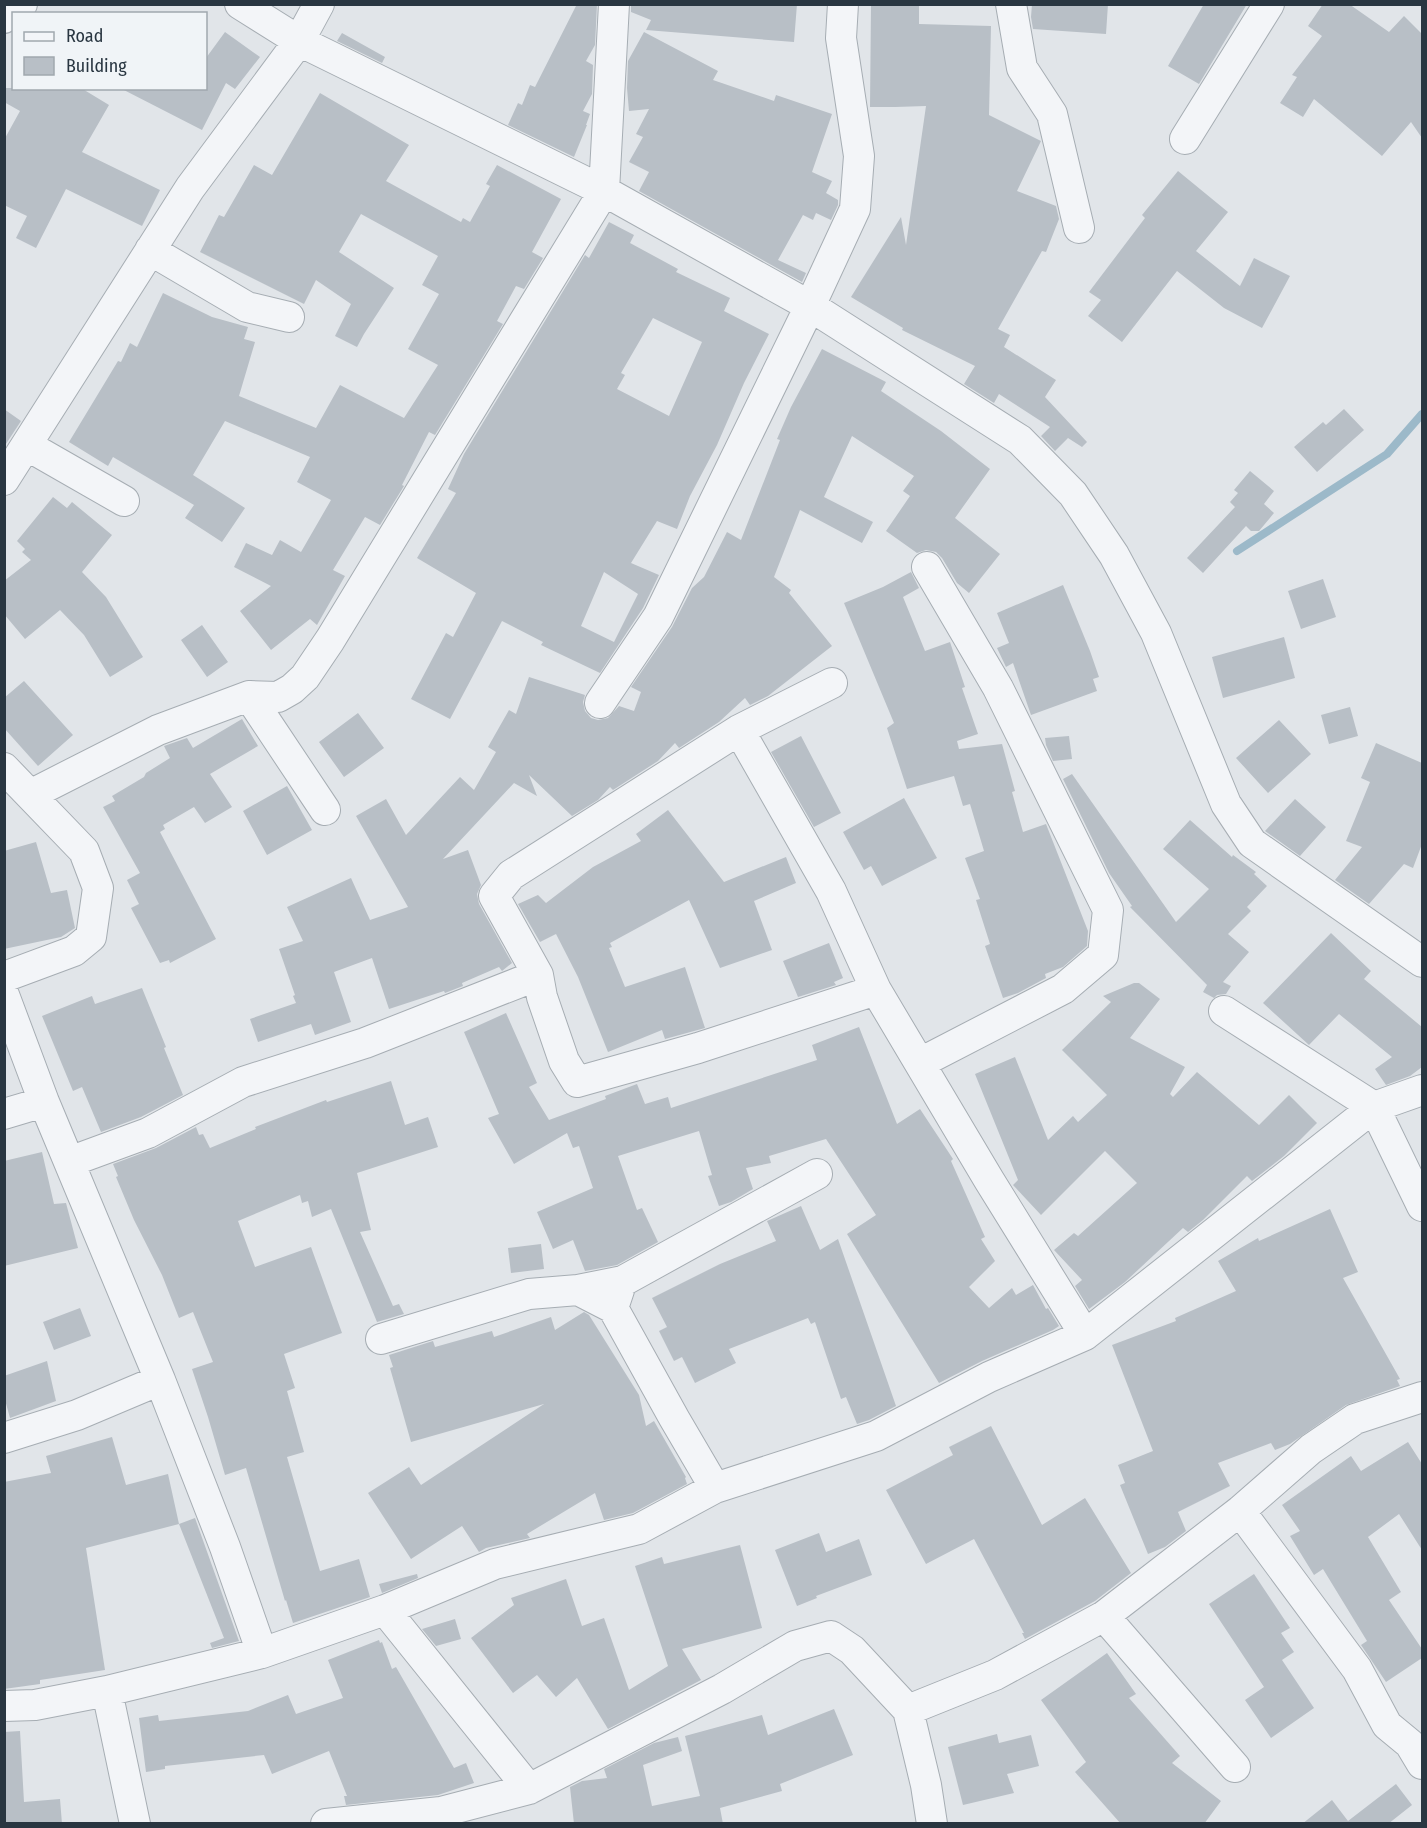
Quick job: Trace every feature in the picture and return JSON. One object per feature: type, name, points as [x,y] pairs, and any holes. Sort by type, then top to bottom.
[{"type":"street","points":[[4,18],[22,4]]},
{"type":"street","points":[[240,4],[299,41],[604,191],[810,306],[1020,440],[1072,494],[1114,555],[1156,633],[1226,804],[1252,843],[1422,962]]},
{"type":"street","points":[[4,480],[28,446],[190,188],[299,41],[319,4]]},
{"type":"street","points":[[30,795],[158,730],[249,696],[278,697],[292,689],[305,677],[330,640],[604,191],[614,4]]},
{"type":"street","points":[[600,703],[658,617],[855,209],[859,156],[841,38],[843,4]]},
{"type":"street","points":[[1011,4],[1022,68],[1052,114],[1079,228]]},
{"type":"street","points":[[1185,139],[1269,4]]},
{"type":"street","points":[[150,250],[246,307],[289,317]]},
{"type":"street","points":[[28,446],[124,501]]},
{"type":"street","points":[[920,1063],[1063,989],[1103,956],[1108,909],[998,688],[927,567]]},
{"type":"street","points":[[832,683],[739,730],[511,875],[494,896],[538,975],[542,997],[564,1061],[577,1082],[698,1048],[876,990]]},
{"type":"street","points":[[249,696],[325,810]]},
{"type":"street","points":[[739,730],[831,891],[876,990],[1085,1335]]},
{"type":"street","points":[[4,768],[84,851],[98,888],[91,937],[74,951],[4,977]]},
{"type":"street","points":[[69,1162],[148,1133],[243,1082],[365,1043],[538,975]]},
{"type":"street","points":[[4,995],[44,1102],[160,1380],[225,1547],[262,1653]]},
{"type":"street","points":[[1224,1011],[1374,1107],[1422,1206]]},
{"type":"street","points":[[4,1706],[35,1705],[107,1691],[262,1653],[385,1610],[495,1564],[639,1529],[716,1488],[876,1436],[989,1377],[1085,1335],[1374,1107],[1422,1090]]},
{"type":"street","points":[[4,1114],[44,1102]]},
{"type":"street","points":[[381,1339],[529,1294],[578,1290],[618,1294],[817,1174]]},
{"type":"street","points":[[618,1294],[674,1418],[716,1488]]},
{"type":"street","points":[[4,1438],[77,1415],[160,1380]]},
{"type":"street","points":[[908,1710],[995,1674],[1104,1616],[1240,1511],[1311,1449],[1355,1419],[1422,1397]]},
{"type":"street","points":[[1240,1511],[1357,1669],[1387,1725],[1410,1744],[1422,1764]]},
{"type":"street","points":[[385,1610],[529,1789]]},
{"type":"street","points":[[1104,1616],[1235,1767]]},
{"type":"street","points":[[326,1824],[442,1818],[529,1789],[722,1689],[795,1646],[831,1636],[852,1650],[908,1710],[926,1785],[932,1824]]},
{"type":"street","points":[[107,1691],[135,1824]]},
{"type":"building","points":[[577,4],[597,4],[595,45],[586,61],[593,65],[592,94],[583,111],[590,114],[574,157],[508,125],[518,103],[522,105],[530,85],[535,87]]},
{"type":"building","points":[[631,4],[797,4],[794,42],[646,30],[651,20],[631,12]]},
{"type":"building","points":[[1032,4],[1108,4],[1106,34],[1033,29]]},
{"type":"building","points":[[1204,4],[1247,4],[1199,84],[1168,66]]},
{"type":"building","points":[[1323,4],[1349,4],[1389,32],[1404,16],[1422,34],[1422,138],[1411,122],[1382,156],[1314,99],[1303,117],[1280,103],[1297,77],[1292,75],[1322,36],[1308,26]]},
{"type":"building","points":[[871,5],[919,5],[919,24],[991,26],[989,115],[1041,141],[1017,191],[1056,206],[1059,219],[1046,252],[1042,251],[998,329],[1010,335],[1004,347],[1056,380],[1045,397],[1087,442],[1082,447],[1068,438],[1055,451],[1041,436],[1050,427],[999,394],[994,403],[964,384],[975,366],[902,330],[903,328],[851,297],[901,217],[906,245],[926,106],[870,107]]},
{"type":"building","points":[[225,32],[260,57],[235,89],[226,83],[202,130],[124,90],[207,90],[207,57]]},
{"type":"building","points":[[644,32],[718,71],[713,80],[774,101],[776,95],[832,114],[812,172],[832,181],[826,193],[838,200],[838,205],[831,220],[816,213],[813,220],[803,215],[778,260],[806,273],[802,282],[639,191],[649,172],[629,162],[643,137],[636,134],[649,109],[629,111],[627,88],[628,61]]},
{"type":"building","points":[[342,33],[385,57],[382,63],[337,41]]},
{"type":"building","points":[[4,88],[12,88],[12,90],[84,90],[109,105],[82,152],[160,190],[142,226],[66,189],[36,248],[16,238],[27,216],[4,205],[4,140],[20,111],[4,102]]},
{"type":"building","points":[[320,93],[409,145],[386,181],[461,222],[463,218],[470,222],[490,186],[486,184],[497,165],[561,199],[532,252],[543,258],[524,289],[516,286],[497,321],[503,324],[435,435],[429,432],[402,485],[404,486],[380,525],[365,517],[333,570],[345,576],[317,625],[310,619],[271,650],[240,611],[271,586],[234,567],[246,543],[272,555],[280,540],[301,552],[331,500],[297,482],[310,457],[225,421],[193,475],[245,508],[222,542],[185,518],[194,505],[113,457],[108,466],[69,442],[118,361],[121,362],[130,343],[137,347],[163,293],[212,317],[248,327],[244,339],[255,342],[239,396],[316,428],[340,385],[404,418],[438,365],[408,349],[439,294],[422,285],[438,256],[361,214],[339,252],[394,288],[357,347],[335,336],[351,304],[316,280],[304,304],[200,252],[219,215],[224,217],[254,165],[272,175]]},
{"type":"building","points":[[1178,171],[1228,212],[1196,251],[1240,286],[1254,258],[1290,276],[1262,328],[1224,308],[1177,271],[1122,342],[1088,316],[1101,300],[1089,292],[1145,218],[1142,215]]},
{"type":"building","points":[[609,222],[634,235],[630,243],[678,269],[676,272],[730,298],[724,311],[769,334],[744,383],[717,445],[690,496],[677,529],[657,521],[631,563],[659,575],[643,608],[600,673],[541,645],[543,642],[502,621],[450,719],[411,699],[446,633],[453,637],[476,593],[417,558],[456,493],[448,489],[464,454],[585,255],[589,258]],"holes":[[[653,318],[702,342],[669,416],[617,389],[625,375],[621,373]],[[604,572],[638,594],[614,642],[581,626]]]},
{"type":"building","points":[[822,349],[886,382],[881,391],[941,431],[990,469],[955,518],[1000,554],[969,593],[957,583],[936,552],[926,550],[917,553],[886,531],[910,496],[903,491],[914,476],[852,436],[824,497],[873,522],[862,543],[800,510],[774,577],[791,590],[789,593],[832,646],[768,696],[750,705],[745,698],[719,722],[679,748],[675,743],[658,761],[613,790],[610,787],[598,800],[572,816],[529,775],[537,796],[514,783],[443,859],[468,850],[481,885],[477,894],[479,904],[512,963],[502,971],[499,967],[445,993],[444,991],[389,1009],[372,958],[334,972],[351,1022],[315,1035],[311,1024],[258,1042],[250,1019],[296,1003],[279,949],[303,941],[287,907],[351,878],[370,920],[408,907],[356,816],[386,799],[406,835],[460,777],[474,790],[496,752],[488,747],[509,710],[516,714],[529,677],[585,695],[583,702],[585,711],[591,718],[598,720],[608,718],[619,706],[634,711],[641,692],[631,687],[672,627],[692,588],[704,577],[727,532],[741,540],[780,440],[777,439]]},
{"type":"building","points":[[4,409],[21,421],[4,447]]},
{"type":"building","points":[[1344,409],[1364,430],[1317,472],[1294,447],[1323,422],[1326,425]]},
{"type":"building","points":[[1250,471],[1274,491],[1264,504],[1274,513],[1259,531],[1251,531],[1246,526],[1203,573],[1187,558],[1235,507],[1230,502],[1238,493],[1234,490]]},
{"type":"building","points":[[53,497],[67,508],[72,502],[112,535],[82,572],[106,597],[143,657],[110,677],[84,635],[60,610],[25,639],[4,614],[4,581],[31,560],[22,552],[25,549],[17,541]]},
{"type":"building","points":[[911,572],[919,588],[903,597],[925,651],[950,642],[965,687],[962,688],[978,734],[957,741],[959,749],[1002,744],[1023,832],[1046,824],[1088,931],[1087,946],[1063,967],[1045,974],[1046,978],[1018,993],[1003,998],[985,946],[990,944],[976,900],[980,899],[965,858],[984,851],[970,804],[963,806],[954,776],[907,789],[887,728],[894,723],[844,603],[883,587]]},
{"type":"building","points":[[1323,579],[1336,617],[1301,629],[1288,591]]},
{"type":"building","points":[[1063,585],[1099,677],[1093,679],[1097,691],[1031,715],[1013,663],[1006,667],[997,648],[1009,643],[997,613]]},
{"type":"building","points":[[202,625],[228,662],[207,677],[181,640]]},
{"type":"building","points":[[1284,637],[1295,678],[1223,698],[1212,657]]},
{"type":"building","points":[[24,681],[73,735],[38,766],[4,728],[4,698]]},
{"type":"building","points":[[1350,707],[1358,736],[1329,744],[1321,715]]},
{"type":"building","points":[[358,713],[384,748],[344,777],[319,742]]},
{"type":"building","points":[[242,719],[258,746],[210,774],[232,807],[205,823],[194,807],[163,825],[165,829],[160,832],[216,939],[170,963],[169,960],[160,963],[131,908],[139,904],[127,880],[140,873],[103,807],[115,801],[112,796],[170,758],[164,746],[187,738],[193,748]]},
{"type":"building","points":[[1279,720],[1311,754],[1268,793],[1236,758]]},
{"type":"building","points":[[801,736],[841,813],[814,827],[771,752]]},
{"type":"building","points":[[1069,736],[1072,759],[1053,761],[1045,738]]},
{"type":"building","points":[[1376,743],[1422,763],[1422,844],[1413,868],[1404,864],[1369,904],[1335,880],[1362,847],[1346,841],[1370,782],[1361,778]]},
{"type":"building","points":[[1072,774],[1176,922],[1209,889],[1163,849],[1190,820],[1232,857],[1233,855],[1256,872],[1254,874],[1267,886],[1247,907],[1251,911],[1228,934],[1249,952],[1223,982],[1231,986],[1226,994],[1217,995],[1214,998],[1203,992],[1207,985],[1130,907],[1132,906],[1109,873],[1063,779]]},
{"type":"building","points":[[287,786],[312,830],[267,855],[243,811]]},
{"type":"building","points":[[904,798],[937,858],[882,886],[871,866],[864,870],[843,832]]},
{"type":"building","points":[[1295,799],[1326,827],[1300,856],[1265,831]]},
{"type":"building","points":[[668,810],[724,882],[786,857],[796,883],[754,901],[772,950],[720,968],[689,900],[610,943],[612,947],[609,948],[625,987],[685,967],[705,1028],[665,1039],[662,1030],[608,1052],[578,977],[556,934],[540,942],[518,904],[538,895],[546,903],[593,867],[641,841],[636,834]]},
{"type":"building","points":[[36,842],[51,893],[67,890],[75,928],[61,937],[4,949],[4,851]]},
{"type":"building","points":[[1331,933],[1371,971],[1364,979],[1422,1027],[1422,1067],[1410,1076],[1386,1085],[1375,1069],[1392,1057],[1339,1014],[1309,1045],[1263,1003]]},
{"type":"building","points":[[829,943],[843,978],[834,982],[836,985],[798,997],[783,961]]},
{"type":"building","points":[[1139,983],[1160,999],[1130,1038],[1185,1067],[1170,1094],[1173,1097],[1197,1072],[1259,1125],[1289,1095],[1317,1123],[1284,1156],[1252,1181],[1247,1176],[1203,1220],[1188,1232],[1183,1228],[1125,1282],[1089,1309],[1075,1286],[1082,1280],[1054,1250],[1074,1233],[1078,1236],[1137,1183],[1105,1151],[1041,1215],[1013,1185],[1018,1180],[975,1074],[1015,1057],[1048,1140],[1073,1116],[1078,1122],[1107,1095],[1062,1050],[1111,1002],[1103,996]]},
{"type":"building","points":[[142,988],[183,1095],[141,1117],[101,1132],[82,1087],[73,1091],[42,1016],[92,996],[95,1004]]},
{"type":"building","points":[[506,1013],[537,1083],[529,1087],[549,1120],[606,1099],[605,1096],[637,1084],[645,1104],[668,1097],[671,1108],[817,1060],[812,1045],[859,1027],[897,1124],[920,1109],[953,1159],[951,1161],[985,1237],[981,1239],[995,1261],[969,1287],[989,1308],[1012,1288],[1016,1295],[1033,1285],[1046,1309],[1048,1308],[1059,1326],[939,1383],[847,1234],[876,1215],[826,1139],[769,1156],[771,1163],[746,1168],[753,1189],[719,1206],[708,1176],[712,1175],[699,1131],[618,1156],[637,1210],[642,1208],[658,1242],[617,1265],[585,1271],[573,1240],[553,1249],[537,1212],[593,1188],[579,1146],[573,1148],[567,1133],[514,1164],[488,1118],[499,1114],[464,1032]]},
{"type":"building","points":[[391,1081],[405,1125],[428,1117],[438,1147],[357,1173],[371,1230],[360,1232],[393,1306],[399,1304],[404,1314],[377,1322],[331,1209],[312,1217],[308,1201],[302,1203],[300,1195],[238,1221],[255,1267],[311,1247],[342,1333],[284,1354],[295,1388],[287,1391],[304,1452],[287,1457],[320,1571],[359,1559],[370,1597],[293,1623],[246,1468],[225,1475],[192,1369],[213,1362],[193,1312],[179,1318],[162,1275],[134,1220],[113,1164],[156,1148],[196,1127],[199,1135],[203,1134],[210,1148],[256,1129],[255,1127],[326,1100],[327,1102]]},
{"type":"building","points":[[42,1152],[54,1204],[66,1203],[78,1248],[4,1266],[4,1161]]},
{"type":"building","points":[[801,1206],[820,1250],[838,1239],[896,1406],[857,1424],[846,1397],[841,1399],[815,1322],[811,1324],[808,1318],[729,1349],[736,1363],[695,1383],[682,1357],[674,1361],[659,1331],[667,1327],[652,1298],[720,1264],[776,1241],[767,1221]]},
{"type":"building","points":[[1330,1209],[1358,1272],[1343,1278],[1400,1379],[1397,1380],[1400,1386],[1346,1405],[1290,1444],[1275,1450],[1271,1443],[1218,1463],[1230,1486],[1178,1512],[1186,1531],[1165,1547],[1148,1554],[1120,1485],[1125,1483],[1118,1465],[1153,1451],[1112,1345],[1176,1321],[1175,1318],[1236,1291],[1218,1261],[1258,1238],[1259,1241]]},
{"type":"building","points":[[541,1244],[544,1269],[511,1273],[508,1248]]},
{"type":"building","points":[[80,1308],[91,1336],[54,1350],[43,1322]]},
{"type":"building","points":[[584,1312],[589,1315],[639,1395],[646,1426],[654,1421],[686,1477],[687,1484],[633,1513],[604,1520],[595,1493],[527,1534],[530,1538],[486,1548],[479,1552],[462,1526],[411,1559],[368,1493],[409,1467],[421,1485],[544,1404],[411,1442],[390,1368],[393,1367],[389,1355],[433,1341],[435,1347],[492,1331],[494,1337],[551,1317],[555,1330]]},
{"type":"building","points":[[47,1361],[56,1401],[10,1418],[4,1396],[4,1376]]},
{"type":"building","points":[[991,1426],[1042,1525],[1085,1498],[1131,1573],[1095,1601],[1025,1639],[1022,1633],[1024,1633],[974,1539],[926,1564],[886,1490],[953,1455],[949,1447]]},
{"type":"building","points":[[112,1437],[126,1485],[168,1474],[179,1524],[86,1548],[105,1670],[40,1680],[40,1684],[4,1689],[4,1482],[51,1473],[46,1456]]},
{"type":"building","points":[[1408,1442],[1422,1464],[1422,1550],[1399,1514],[1368,1537],[1401,1592],[1389,1600],[1422,1649],[1422,1658],[1386,1682],[1361,1645],[1367,1641],[1323,1569],[1314,1575],[1290,1536],[1300,1531],[1282,1505],[1351,1456],[1361,1471]]},
{"type":"building","points":[[195,1518],[239,1641],[212,1648],[210,1643],[224,1638],[179,1524]]},
{"type":"building","points":[[819,1533],[826,1552],[859,1539],[872,1575],[816,1596],[817,1598],[797,1606],[775,1550]]},
{"type":"building","points":[[740,1545],[762,1628],[682,1649],[701,1680],[608,1729],[577,1678],[556,1697],[537,1675],[513,1693],[471,1638],[514,1605],[511,1598],[566,1579],[582,1626],[604,1618],[629,1690],[668,1666],[635,1566],[662,1557],[664,1564]]},
{"type":"building","points":[[417,1574],[418,1578],[382,1593],[379,1584]]},
{"type":"building","points":[[1254,1574],[1290,1628],[1281,1633],[1294,1652],[1282,1660],[1314,1708],[1271,1738],[1245,1700],[1264,1687],[1209,1604]]},
{"type":"building","points":[[455,1619],[461,1639],[436,1646],[422,1629]]},
{"type":"building","points":[[379,1640],[380,1643],[382,1642],[392,1669],[396,1667],[454,1768],[466,1763],[474,1783],[438,1795],[346,1805],[344,1796],[347,1796],[329,1751],[272,1774],[264,1755],[165,1766],[165,1769],[146,1772],[139,1718],[158,1715],[159,1721],[248,1711],[288,1695],[296,1714],[343,1698],[328,1660]]},
{"type":"building","points":[[1107,1653],[1136,1694],[1129,1698],[1180,1756],[1172,1763],[1221,1801],[1204,1824],[1121,1824],[1075,1772],[1086,1762],[1041,1700]]},
{"type":"building","points":[[834,1709],[853,1755],[780,1784],[782,1791],[720,1808],[723,1824],[574,1824],[570,1787],[582,1781],[607,1778],[604,1769],[654,1743],[678,1737],[682,1751],[643,1765],[652,1806],[700,1796],[685,1736],[762,1715],[768,1735]]},
{"type":"building","points":[[20,1731],[24,1802],[60,1799],[62,1824],[4,1824],[4,1732]]},
{"type":"building","points":[[997,1734],[999,1743],[1031,1735],[1039,1766],[1007,1774],[1014,1793],[963,1805],[948,1747]]},
{"type":"building","points":[[1396,1784],[1412,1805],[1388,1824],[1302,1824],[1332,1800],[1348,1821]]},
{"type":"waterway","points":[[1237,551],[1387,454],[1422,414]]}]
